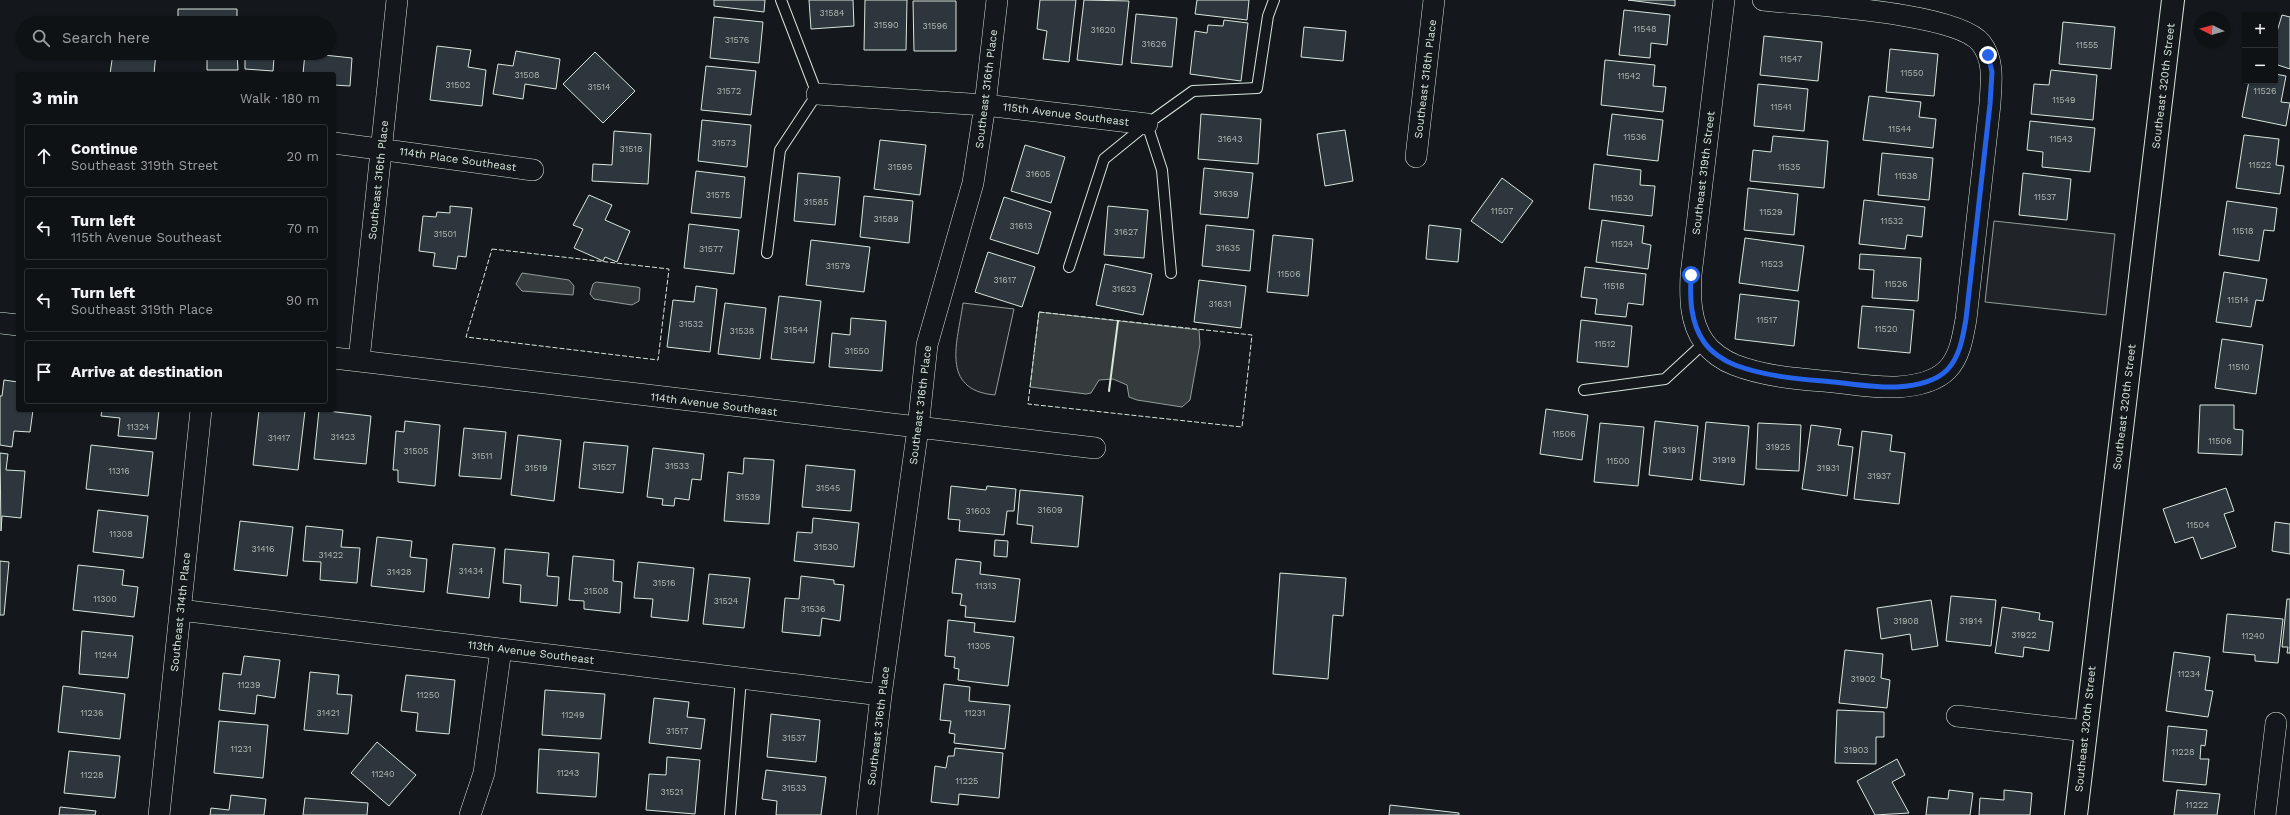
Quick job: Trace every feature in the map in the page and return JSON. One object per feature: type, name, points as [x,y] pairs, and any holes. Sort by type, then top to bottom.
[{"type":"street","name":"Southeast 316th Place","points":[[359,360],[397,0]]},
{"type":"street","name":"Southeast 316th Place","points":[[868,815],[881,695],[918,428],[927,345],[973,183],[985,105],[997,0]]},
{"type":"street","name":"Southeast 318th Place","points":[[1416,157],[1434,0]]},
{"type":"street","name":"Southeast 319th Street","points":[[1704,343],[1696,327],[1692,312],[1691,275],[1724,0]]},
{"type":"street","points":[[1704,343],[1718,356],[1734,365],[1786,377],[1897,387],[1934,379],[1947,370],[1956,356],[1963,339],[1990,104],[1991,66],[1988,55],[1977,39],[1958,28],[1926,19],[1763,0]]},
{"type":"street","name":"Southeast 320th Street","points":[[2076,815],[2084,731],[2173,0]]},
{"type":"street","name":"115th Avenue Southeast","points":[[817,94],[985,105],[1147,124]]},
{"type":"street","name":"114th Place Southeast","points":[[336,143],[533,170]]},
{"type":"street","points":[[0,323],[16,325]]},
{"type":"street","name":"114th Avenue Southeast","points":[[336,358],[1095,448]]},
{"type":"street","name":"Southeast 314th Place","points":[[159,815],[201,412]]},
{"type":"street","name":"113th Avenue Southeast","points":[[180,610],[881,695]]},
{"type":"street","points":[[470,815],[484,773],[501,649]]},
{"type":"street","points":[[1957,716],[2084,731]]},
{"type":"street","points":[[2264,815],[2276,722]]},
{"type":"lane","points":[[767,253],[780,150],[817,94],[781,0]]},
{"type":"lane","points":[[1069,267],[1104,159],[1147,124],[1193,91],[1257,88],[1268,16],[1274,0]]},
{"type":"lane","points":[[1147,124],[1162,170],[1171,273]]},
{"type":"lane","points":[[1584,390],[1665,379],[1704,343]]},
{"type":"lane","points":[[730,815],[741,678]]},
{"type":"shaded area","points":[[1994,221],[2115,234],[2106,315],[1985,302]]},
{"type":"shaded area","points":[[522,273],[569,280],[574,286],[573,295],[522,291],[516,284]]},
{"type":"shaded area","points":[[596,282],[640,288],[639,301],[632,305],[594,299],[590,294],[593,284]]},
{"type":"shaded area","points":[[963,303],[1014,309],[995,395],[977,391],[966,384],[959,374],[956,361],[956,347]]},
{"type":"shaded area","points":[[1039,312],[1199,330],[1200,344],[1190,400],[1182,407],[1137,400],[1129,397],[1127,385],[1113,379],[1099,380],[1091,393],[1086,394],[1030,387]]},
{"type":"building","points":[[714,0],[765,0],[764,12],[714,6]]},
{"type":"building","points":[[809,0],[853,0],[854,26],[811,29]]},
{"type":"building","points":[[865,0],[907,0],[906,50],[864,50]]},
{"type":"building","points":[[1040,0],[1076,0],[1069,62],[1043,59],[1047,31],[1037,29]]},
{"type":"building","points":[[1084,0],[1129,1],[1122,65],[1077,60]]},
{"type":"building","points":[[1197,0],[1249,0],[1247,20],[1195,14]]},
{"type":"building","points":[[1628,0],[1675,0],[1675,6]]},
{"type":"building","points":[[913,1],[956,1],[956,51],[914,51]]},
{"type":"building","points":[[178,9],[237,9],[237,16],[178,16]]},
{"type":"building","points":[[1624,10],[1670,15],[1667,45],[1651,43],[1650,58],[1619,55]]},
{"type":"building","points":[[1136,14],[1177,18],[1172,67],[1131,63]]},
{"type":"building","points":[[2282,15],[2290,17],[2290,69],[2278,65],[2278,28]]},
{"type":"building","points":[[714,17],[763,22],[759,63],[710,58]]},
{"type":"building","points":[[1224,20],[1248,23],[1241,81],[1190,74],[1195,31],[1207,33],[1208,25],[1223,26]]},
{"type":"building","points":[[2063,22],[2115,27],[2111,69],[2059,64]]},
{"type":"building","points":[[1304,27],[1346,31],[1343,61],[1301,57]]},
{"type":"building","points":[[1764,36],[1822,42],[1818,81],[1760,75]]},
{"type":"building","points":[[437,46],[471,50],[468,67],[486,70],[482,106],[430,100]]},
{"type":"building","points":[[1890,49],[1938,54],[1934,96],[1886,92]]},
{"type":"building","points":[[516,51],[560,59],[556,89],[525,84],[523,99],[493,94],[498,64],[513,66]]},
{"type":"building","points":[[595,52],[635,91],[603,123],[563,84]]},
{"type":"building","points":[[336,56],[352,58],[350,86],[336,85],[336,72],[303,72],[304,60],[336,60]]},
{"type":"building","points":[[112,60],[155,60],[154,72],[110,72]]},
{"type":"building","points":[[207,60],[237,60],[238,70],[207,70]]},
{"type":"building","points":[[245,60],[274,60],[273,71],[245,69]]},
{"type":"building","points":[[1605,60],[1655,65],[1653,86],[1666,87],[1663,112],[1601,105]]},
{"type":"building","points":[[706,66],[756,71],[751,115],[701,110]]},
{"type":"building","points":[[2051,70],[2097,75],[2093,120],[2031,114],[2034,84],[2049,85]]},
{"type":"building","points":[[2278,75],[2286,76],[2281,102],[2290,103],[2286,126],[2242,117],[2248,84],[2278,84]]},
{"type":"building","points":[[1758,84],[1808,89],[1804,131],[1754,126]]},
{"type":"building","points":[[1869,96],[1921,102],[1919,117],[1936,119],[1933,148],[1863,140]]},
{"type":"building","points":[[1201,114],[1261,119],[1258,164],[1198,159]]},
{"type":"building","points":[[1612,114],[1663,120],[1658,161],[1607,155]]},
{"type":"building","points":[[702,120],[751,125],[747,167],[698,161]]},
{"type":"building","points":[[2030,121],[2095,128],[2090,172],[2042,167],[2043,152],[2027,150]]},
{"type":"building","points":[[1345,130],[1353,181],[1325,186],[1317,134]]},
{"type":"building","points":[[614,131],[651,134],[648,184],[592,181],[593,164],[612,165]]},
{"type":"building","points":[[2244,135],[2279,139],[2276,165],[2284,166],[2280,194],[2236,188]]},
{"type":"building","points":[[1773,136],[1828,141],[1824,188],[1750,181],[1753,150],[1771,152]]},
{"type":"building","points":[[880,140],[926,145],[920,195],[874,189]]},
{"type":"building","points":[[1025,145],[1065,157],[1051,203],[1011,191]]},
{"type":"building","points":[[1882,153],[1933,158],[1929,200],[1878,195]]},
{"type":"building","points":[[1594,164],[1641,170],[1640,185],[1655,186],[1652,216],[1589,209]]},
{"type":"building","points":[[1204,168],[1253,173],[1248,218],[1200,214]]},
{"type":"building","points":[[696,171],[745,177],[741,218],[691,213]]},
{"type":"building","points":[[798,173],[840,177],[835,225],[794,221]]},
{"type":"building","points":[[2023,173],[2071,179],[2067,220],[2019,215]]},
{"type":"building","points":[[1502,178],[1533,201],[1502,243],[1471,221]]},
{"type":"building","points":[[1748,188],[1798,194],[1794,235],[1744,230]]},
{"type":"building","points":[[589,195],[612,205],[605,220],[630,231],[617,262],[605,257],[603,261],[574,248],[583,229],[573,225]]},
{"type":"building","points":[[864,196],[913,201],[909,243],[860,237]]},
{"type":"building","points":[[1004,197],[1051,212],[1038,254],[990,239]]},
{"type":"building","points":[[1864,200],[1925,207],[1922,237],[1907,235],[1905,249],[1859,244]]},
{"type":"building","points":[[2227,201],[2277,208],[2274,231],[2264,230],[2259,261],[2219,255]]},
{"type":"building","points":[[450,206],[472,208],[466,257],[458,256],[456,269],[433,266],[435,253],[419,251],[423,216],[436,217],[437,212],[450,213]]},
{"type":"building","points":[[1108,206],[1148,210],[1144,258],[1104,255]]},
{"type":"building","points":[[1602,220],[1644,226],[1642,243],[1651,245],[1648,269],[1596,262]]},
{"type":"building","points":[[689,224],[739,230],[734,274],[684,268]]},
{"type":"building","points":[[1206,225],[1254,230],[1250,271],[1202,266]]},
{"type":"building","points":[[1429,225],[1461,229],[1458,262],[1426,259]]},
{"type":"building","points":[[1273,235],[1313,239],[1308,296],[1267,292]]},
{"type":"building","points":[[1745,238],[1804,246],[1798,291],[1739,283]]},
{"type":"building","points":[[811,240],[870,247],[864,292],[806,285]]},
{"type":"building","points":[[988,252],[1035,267],[1022,307],[975,292]]},
{"type":"building","points":[[1860,254],[1921,258],[1918,301],[1872,298],[1874,270],[1859,269]]},
{"type":"building","points":[[1105,264],[1152,274],[1143,315],[1096,305]]},
{"type":"building","points":[[1585,267],[1646,274],[1643,305],[1628,303],[1626,317],[1595,314],[1597,299],[1581,297]]},
{"type":"building","points":[[2224,272],[2267,279],[2263,301],[2256,300],[2251,327],[2216,322]]},
{"type":"building","points":[[1199,280],[1246,286],[1241,328],[1194,322]]},
{"type":"building","points":[[696,286],[717,289],[710,352],[667,347],[673,300],[694,302]]},
{"type":"building","points":[[1740,294],[1799,301],[1794,346],[1735,339]]},
{"type":"building","points":[[779,296],[821,301],[814,363],[771,359]]},
{"type":"building","points":[[725,303],[766,308],[760,359],[718,354]]},
{"type":"building","points":[[1862,306],[1914,310],[1910,353],[1858,348]]},
{"type":"building","points":[[851,318],[886,321],[882,371],[829,367],[832,333],[850,335]]},
{"type":"building","points":[[1581,320],[1632,326],[1628,367],[1577,362]]},
{"type":"building","points":[[2222,339],[2263,345],[2256,394],[2215,388]]},
{"type":"building","points":[[4,380],[16,382],[16,412],[33,412],[30,432],[14,431],[12,447],[0,445],[0,396],[2,396]]},
{"type":"building","points":[[2200,405],[2234,405],[2234,429],[2243,430],[2242,455],[2198,453]]},
{"type":"building","points":[[1546,409],[1588,415],[1582,460],[1540,454]]},
{"type":"building","points":[[102,412],[159,412],[156,439],[118,436],[120,418],[101,416]]},
{"type":"building","points":[[259,412],[305,412],[298,470],[253,465]]},
{"type":"building","points":[[319,412],[336,412],[371,416],[366,464],[314,459]]},
{"type":"building","points":[[405,421],[440,425],[435,486],[398,482],[398,470],[393,470],[396,431],[404,432]]},
{"type":"building","points":[[1655,421],[1698,426],[1692,480],[1649,475]]},
{"type":"building","points":[[1706,422],[1749,426],[1744,485],[1700,480]]},
{"type":"building","points":[[1600,423],[1644,427],[1638,486],[1594,482]]},
{"type":"building","points":[[1758,423],[1801,425],[1799,471],[1756,469]]},
{"type":"building","points":[[1811,425],[1841,429],[1838,445],[1853,447],[1847,496],[1802,489]]},
{"type":"building","points":[[464,428],[506,432],[501,479],[459,476]]},
{"type":"building","points":[[1862,431],[1892,435],[1890,451],[1905,453],[1899,504],[1854,499]]},
{"type":"building","points":[[518,435],[561,440],[554,501],[511,495]]},
{"type":"building","points":[[584,442],[628,446],[623,493],[579,488]]},
{"type":"building","points":[[91,445],[153,452],[148,496],[86,489]]},
{"type":"building","points":[[653,448],[704,454],[701,480],[692,479],[689,500],[675,498],[674,506],[662,505],[663,499],[647,497]]},
{"type":"building","points":[[0,453],[8,454],[6,470],[25,471],[21,518],[2,516],[1,531]]},
{"type":"building","points":[[744,458],[774,460],[769,524],[724,521],[728,472],[743,474]]},
{"type":"building","points":[[806,465],[855,470],[851,511],[802,507]]},
{"type":"building","points":[[951,486],[986,490],[987,486],[1016,489],[1014,511],[1007,511],[1004,535],[959,531],[960,520],[948,519]]},
{"type":"building","points":[[2226,488],[2234,511],[2224,514],[2236,547],[2201,559],[2193,537],[2175,543],[2163,509]]},
{"type":"building","points":[[1020,490],[1083,496],[1078,547],[1031,543],[1033,526],[1017,524]]},
{"type":"building","points":[[98,510],[148,516],[143,558],[93,552]]},
{"type":"building","points":[[813,518],[859,523],[854,567],[794,561],[797,532],[812,533]]},
{"type":"building","points":[[240,521],[293,527],[287,576],[234,570]]},
{"type":"building","points":[[2275,522],[2290,524],[2290,554],[2272,551]]},
{"type":"building","points":[[306,526],[343,530],[341,547],[360,548],[357,583],[320,580],[321,562],[303,561]]},
{"type":"building","points":[[377,537],[412,541],[410,557],[427,559],[424,592],[371,586]]},
{"type":"building","points":[[995,540],[1008,541],[1007,557],[994,556]]},
{"type":"building","points":[[453,544],[495,548],[489,598],[447,593]]},
{"type":"building","points":[[505,549],[549,553],[547,576],[559,577],[557,606],[520,602],[521,585],[503,583]]},
{"type":"building","points":[[573,556],[614,560],[613,581],[622,582],[620,613],[584,609],[584,601],[569,600]]},
{"type":"building","points":[[956,559],[981,562],[980,574],[1020,579],[1015,622],[965,617],[966,606],[960,605],[962,594],[952,593]]},
{"type":"building","points":[[0,561],[9,562],[4,615],[0,615]]},
{"type":"building","points":[[638,562],[694,568],[688,621],[651,617],[653,599],[634,598]]},
{"type":"building","points":[[78,565],[124,570],[122,585],[138,587],[134,617],[73,610]]},
{"type":"building","points":[[1280,573],[1346,578],[1343,616],[1333,615],[1328,679],[1273,674]]},
{"type":"building","points":[[709,574],[750,578],[744,628],[703,624]]},
{"type":"building","points":[[801,576],[834,580],[834,584],[844,585],[840,621],[822,618],[820,636],[782,632],[785,598],[799,599]]},
{"type":"building","points":[[1951,596],[1996,600],[1991,646],[1946,641]]},
{"type":"building","points":[[2287,599],[2290,599],[2290,653],[2287,653],[2288,647],[2282,647]]},
{"type":"building","points":[[1931,600],[1938,646],[1912,650],[1910,634],[1881,639],[1877,608]]},
{"type":"building","points":[[2002,607],[2040,613],[2039,620],[2053,622],[2049,651],[2024,647],[2023,657],[1995,653]]},
{"type":"building","points":[[2227,614],[2283,619],[2278,663],[2255,661],[2255,655],[2223,652]]},
{"type":"building","points":[[948,620],[975,623],[974,632],[1014,637],[1008,686],[958,680],[959,669],[954,668],[955,657],[945,656]]},
{"type":"building","points":[[82,631],[133,636],[128,678],[79,674]]},
{"type":"building","points":[[1845,650],[1883,654],[1881,678],[1890,680],[1887,708],[1839,703]]},
{"type":"building","points":[[2174,652],[2210,657],[2205,690],[2213,691],[2208,717],[2166,711]]},
{"type":"building","points":[[244,656],[280,660],[275,698],[257,695],[255,714],[219,710],[223,673],[241,675]]},
{"type":"building","points":[[310,672],[339,675],[337,694],[352,695],[348,734],[304,730]]},
{"type":"building","points":[[406,675],[455,680],[449,734],[416,731],[418,713],[401,711]]},
{"type":"building","points":[[944,684],[970,687],[969,701],[1010,705],[1005,749],[954,743],[955,734],[949,733],[951,721],[940,720]]},
{"type":"building","points":[[63,686],[125,694],[120,739],[58,732]]},
{"type":"building","points":[[545,690],[605,694],[601,739],[542,735]]},
{"type":"building","points":[[654,698],[689,702],[687,717],[705,719],[701,749],[649,743]]},
{"type":"building","points":[[1837,710],[1884,712],[1884,737],[1876,737],[1876,764],[1835,763]]},
{"type":"building","points":[[771,714],[820,720],[816,762],[767,757]]},
{"type":"building","points":[[219,721],[268,725],[263,778],[214,773]]},
{"type":"building","points":[[2168,726],[2207,730],[2205,746],[2201,745],[2200,759],[2209,759],[2206,785],[2163,781]]},
{"type":"building","points":[[377,742],[416,775],[389,806],[351,773]]},
{"type":"building","points":[[955,748],[1003,753],[999,798],[959,794],[958,805],[931,802],[935,766],[946,768],[948,756],[954,756]]},
{"type":"building","points":[[539,749],[599,753],[596,797],[537,793]]},
{"type":"building","points":[[69,751],[120,756],[115,798],[64,793]]},
{"type":"building","points":[[667,757],[700,760],[695,814],[646,810],[649,774],[666,775]]},
{"type":"building","points":[[1897,759],[1905,775],[1892,782],[1909,813],[1875,815],[1857,781]]},
{"type":"building","points":[[766,770],[826,777],[821,815],[776,815],[777,801],[762,799]]},
{"type":"building","points":[[1949,790],[1973,793],[1970,815],[1926,815],[1928,797],[1948,799]]},
{"type":"building","points":[[2004,790],[2032,793],[2030,815],[1979,815],[1980,798],[2004,800]]},
{"type":"building","points":[[2177,790],[2220,794],[2217,815],[2174,815]]},
{"type":"building","points":[[231,795],[266,799],[264,815],[210,815],[211,808],[229,810]]},
{"type":"building","points":[[305,798],[368,803],[367,815],[303,815]]},
{"type":"building","points":[[1390,805],[1459,813],[1459,815],[1389,815]]},
{"type":"building","points":[[60,807],[96,811],[95,815],[59,815]]},
{"type":"fence","points":[[492,249],[669,269],[658,360],[466,337],[492,249]]},
{"type":"fence","points":[[1039,312],[1252,335],[1242,427],[1028,404],[1039,312]]},
{"type":"wall","points":[[1109,391],[1118,321]]},
{"type":"route","points":[[1691,275],[1690,293],[1692,312],[1696,327],[1704,343],[1718,356],[1734,365],[1786,377],[1897,387],[1918,384],[1934,379],[1947,370],[1956,356],[1963,339],[1969,299],[1990,104],[1992,72],[1988,55]]}]
